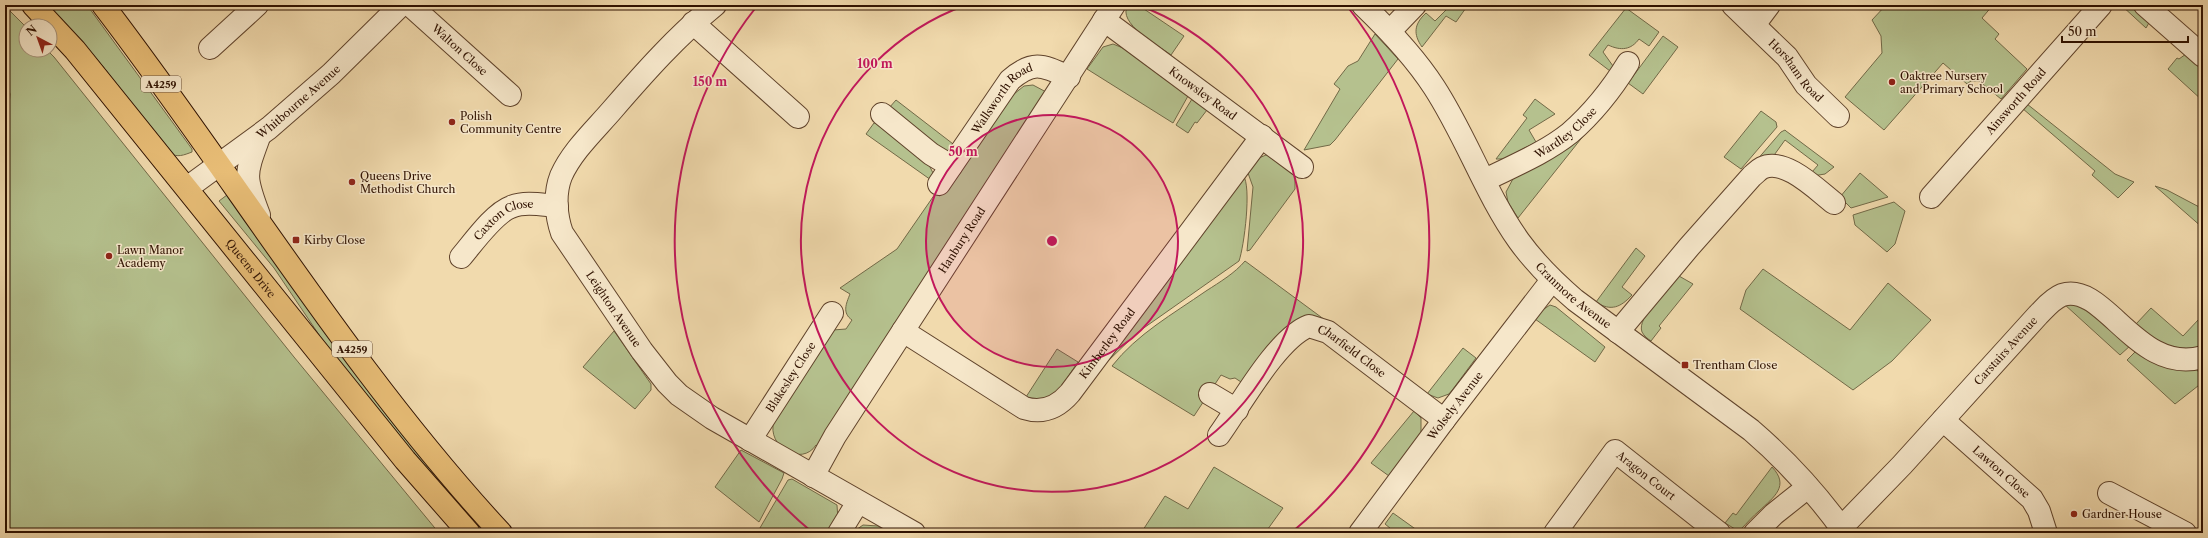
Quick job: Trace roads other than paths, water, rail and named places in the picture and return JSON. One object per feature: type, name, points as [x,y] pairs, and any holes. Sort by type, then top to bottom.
[{"type":"main road","name":"Queens Drive","points":[[33,5],[75,50],[405,460],[469,533]]},
{"type":"main road","name":"A4259","points":[[103,5],[196,132],[264,230],[413,431],[457,484],[501,533]]},
{"type":"street","points":[[210,48],[257,5]]},
{"type":"street","name":"Whitbourne Avenue","points":[[187,188],[217,164],[259,137],[331,74],[401,5]]},
{"type":"street","name":"Walton Close","points":[[410,5],[510,95]]},
{"type":"street","name":"Leighton Avenue","points":[[715,5],[693,23],[659,56],[583,142],[561,177],[557,206],[560,226],[570,248],[642,352],[663,378],[692,405],[812,476],[914,533]]},
{"type":"street","name":"Cranmore Avenue","points":[[1363,5],[1390,31],[1435,88],[1467,143],[1485,180],[1519,241],[1552,280],[1618,332],[1751,430],[1778,454],[1808,487],[1843,530]]},
{"type":"street","points":[[1390,31],[1414,5]]},
{"type":"street","name":"Horsham Road","points":[[1733,5],[1787,57],[1818,98],[1838,116]]},
{"type":"street","points":[[1754,25],[1769,5]]},
{"type":"street","name":"Ainsworth Road","points":[[1931,197],[2101,5]]},
{"type":"street","points":[[2145,5],[2203,56]]},
{"type":"street","name":"Hanbury Road","points":[[812,476],[835,436],[1109,12]]},
{"type":"street","name":"Knowsley Road","points":[[1109,12],[1262,136],[1302,166]]},
{"type":"street","points":[[693,23],[798,118]]},
{"type":"street","name":"Wardley Close","points":[[1485,180],[1527,159],[1569,134],[1589,116],[1628,63]]},
{"type":"street","name":"Wallsworth Road","points":[[882,114],[926,150],[945,175],[1010,80],[1022,69],[1032,66],[1051,69],[1068,76]]},
{"type":"street","name":"Kimberley Road","points":[[903,331],[1024,408],[1040,411],[1056,406],[1070,393],[1262,136]]},
{"type":"street","points":[[259,137],[247,172],[251,195],[264,230]]},
{"type":"street","points":[[1618,332],[1693,242],[1752,176],[1762,168],[1780,166],[1790,170],[1834,204]]},
{"type":"street","name":"Caxton Close","points":[[461,257],[494,220],[511,206],[526,204],[557,206]]},
{"type":"street","name":"Wolsely Avenue","points":[[1360,533],[1444,420],[1552,280]]},
{"type":"street","name":"Carstairs Avenue","points":[[1843,530],[2038,315],[2055,299],[2066,294],[2073,294],[2089,299],[2134,338],[2154,352],[2184,360],[2203,357]]},
{"type":"street","name":"Blakesley Close","points":[[750,440],[832,313]]},
{"type":"street","name":"Charfield Close","points":[[1219,435],[1286,341],[1299,330],[1309,326],[1328,332],[1444,420]]},
{"type":"street","points":[[1210,394],[1237,410]]},
{"type":"street","name":"Lawton Close","points":[[1943,420],[2032,498],[2039,511],[2046,533]]},
{"type":"street","name":"Aragon Court","points":[[1555,533],[1615,451],[1719,533]]},
{"type":"street","points":[[1755,533],[1774,514],[1808,487]]},
{"type":"street","points":[[2109,494],[2186,533]]},
{"type":"street","points":[[839,533],[858,502]]},
{"type":"place","name":"Oaktree Nursery and Primary School","points":[[1892,82]]},
{"type":"place","name":"Polish Community Centre","points":[[452,122]]},
{"type":"place","name":"Queens Drive Methodist Church","points":[[352,182]]},
{"type":"place","name":"Kirby Close","points":[[296,240]]},
{"type":"place","name":"Lawn Manor Academy","points":[[109,256]]},
{"type":"place","name":"Trentham Close","points":[[1685,365]]},
{"type":"place","name":"Gardner House","points":[[2074,514]]}]
